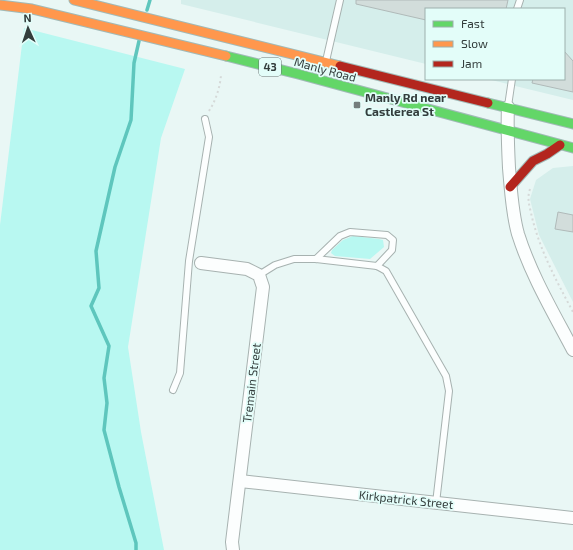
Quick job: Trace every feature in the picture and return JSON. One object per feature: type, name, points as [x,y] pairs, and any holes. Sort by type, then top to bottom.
[{"type":"main road","name":"Manly Road","points":[[74,0],[573,124]]},
{"type":"main road","name":"Manly Road","points":[[0,5],[32,9],[133,32],[298,74],[573,148]]},
{"type":"main road","points":[[510,188],[533,162],[560,145]]},
{"type":"street","points":[[508,107],[507,131],[510,188],[515,220],[528,263],[573,350]]},
{"type":"street","points":[[201,263],[248,269],[259,275]]},
{"type":"street","name":"Tremain Street","points":[[233,550],[232,542],[263,287],[259,275]]},
{"type":"street","name":"Kirkpatrick Street","points":[[240,481],[573,518]]},
{"type":"lane","points":[[325,63],[340,0]]},
{"type":"lane","points":[[508,107],[512,80]]},
{"type":"lane","points":[[173,390],[180,373],[189,261],[209,137],[205,119]]},
{"type":"lane","points":[[316,259],[340,236],[350,232],[387,235],[393,240],[392,250],[377,266]]},
{"type":"lane","points":[[259,275],[275,266],[294,259],[316,259],[377,266],[386,270],[446,376],[449,391],[436,503]]},
{"type":"lane","points":[[189,261],[201,263]]},
{"type":"path","points":[[205,119],[213,104],[221,75]]},
{"type":"path","points":[[531,184],[528,196],[535,233],[550,267],[573,312]]},
{"type":"shaded area","points":[[181,0],[573,0],[573,100],[491,80],[565,80],[565,8],[425,8],[425,64],[181,4]]},
{"type":"shaded area","points":[[24,28],[185,69],[161,138],[128,347],[141,432],[164,550],[0,550],[0,225]]},
{"type":"shaded area","points":[[573,166],[573,302],[539,235],[530,199],[536,180],[553,168]]},
{"type":"shaded area","points":[[353,236],[383,240],[384,247],[370,259],[335,256],[331,253],[332,250],[343,240]]},
{"type":"building","points":[[356,0],[508,0],[506,8],[425,8],[425,20],[356,4]]},
{"type":"building","points":[[565,52],[573,61],[573,92],[532,83],[533,80],[565,80]]},
{"type":"building","points":[[558,212],[573,215],[573,232],[555,229]]},
{"type":"waterway","points":[[147,10],[150,0]]},
{"type":"waterway","points":[[136,550],[136,543],[104,430],[107,403],[104,378],[109,346],[91,306],[99,288],[96,251],[115,167],[131,120],[134,63],[139,41]]},
{"type":"traffic: fast","points":[[226,56],[573,148]]},
{"type":"traffic: fast","points":[[488,103],[573,124]]},
{"type":"traffic: slow","points":[[74,0],[340,66]]},
{"type":"traffic: slow","points":[[0,5],[32,9],[226,56]]},
{"type":"traffic: jam","points":[[340,66],[488,103]]},
{"type":"traffic: jam","points":[[510,187],[533,161],[560,145]]},
{"type":"place","name":"Manly Rd near Castlerea St","points":[[357,105]]}]
